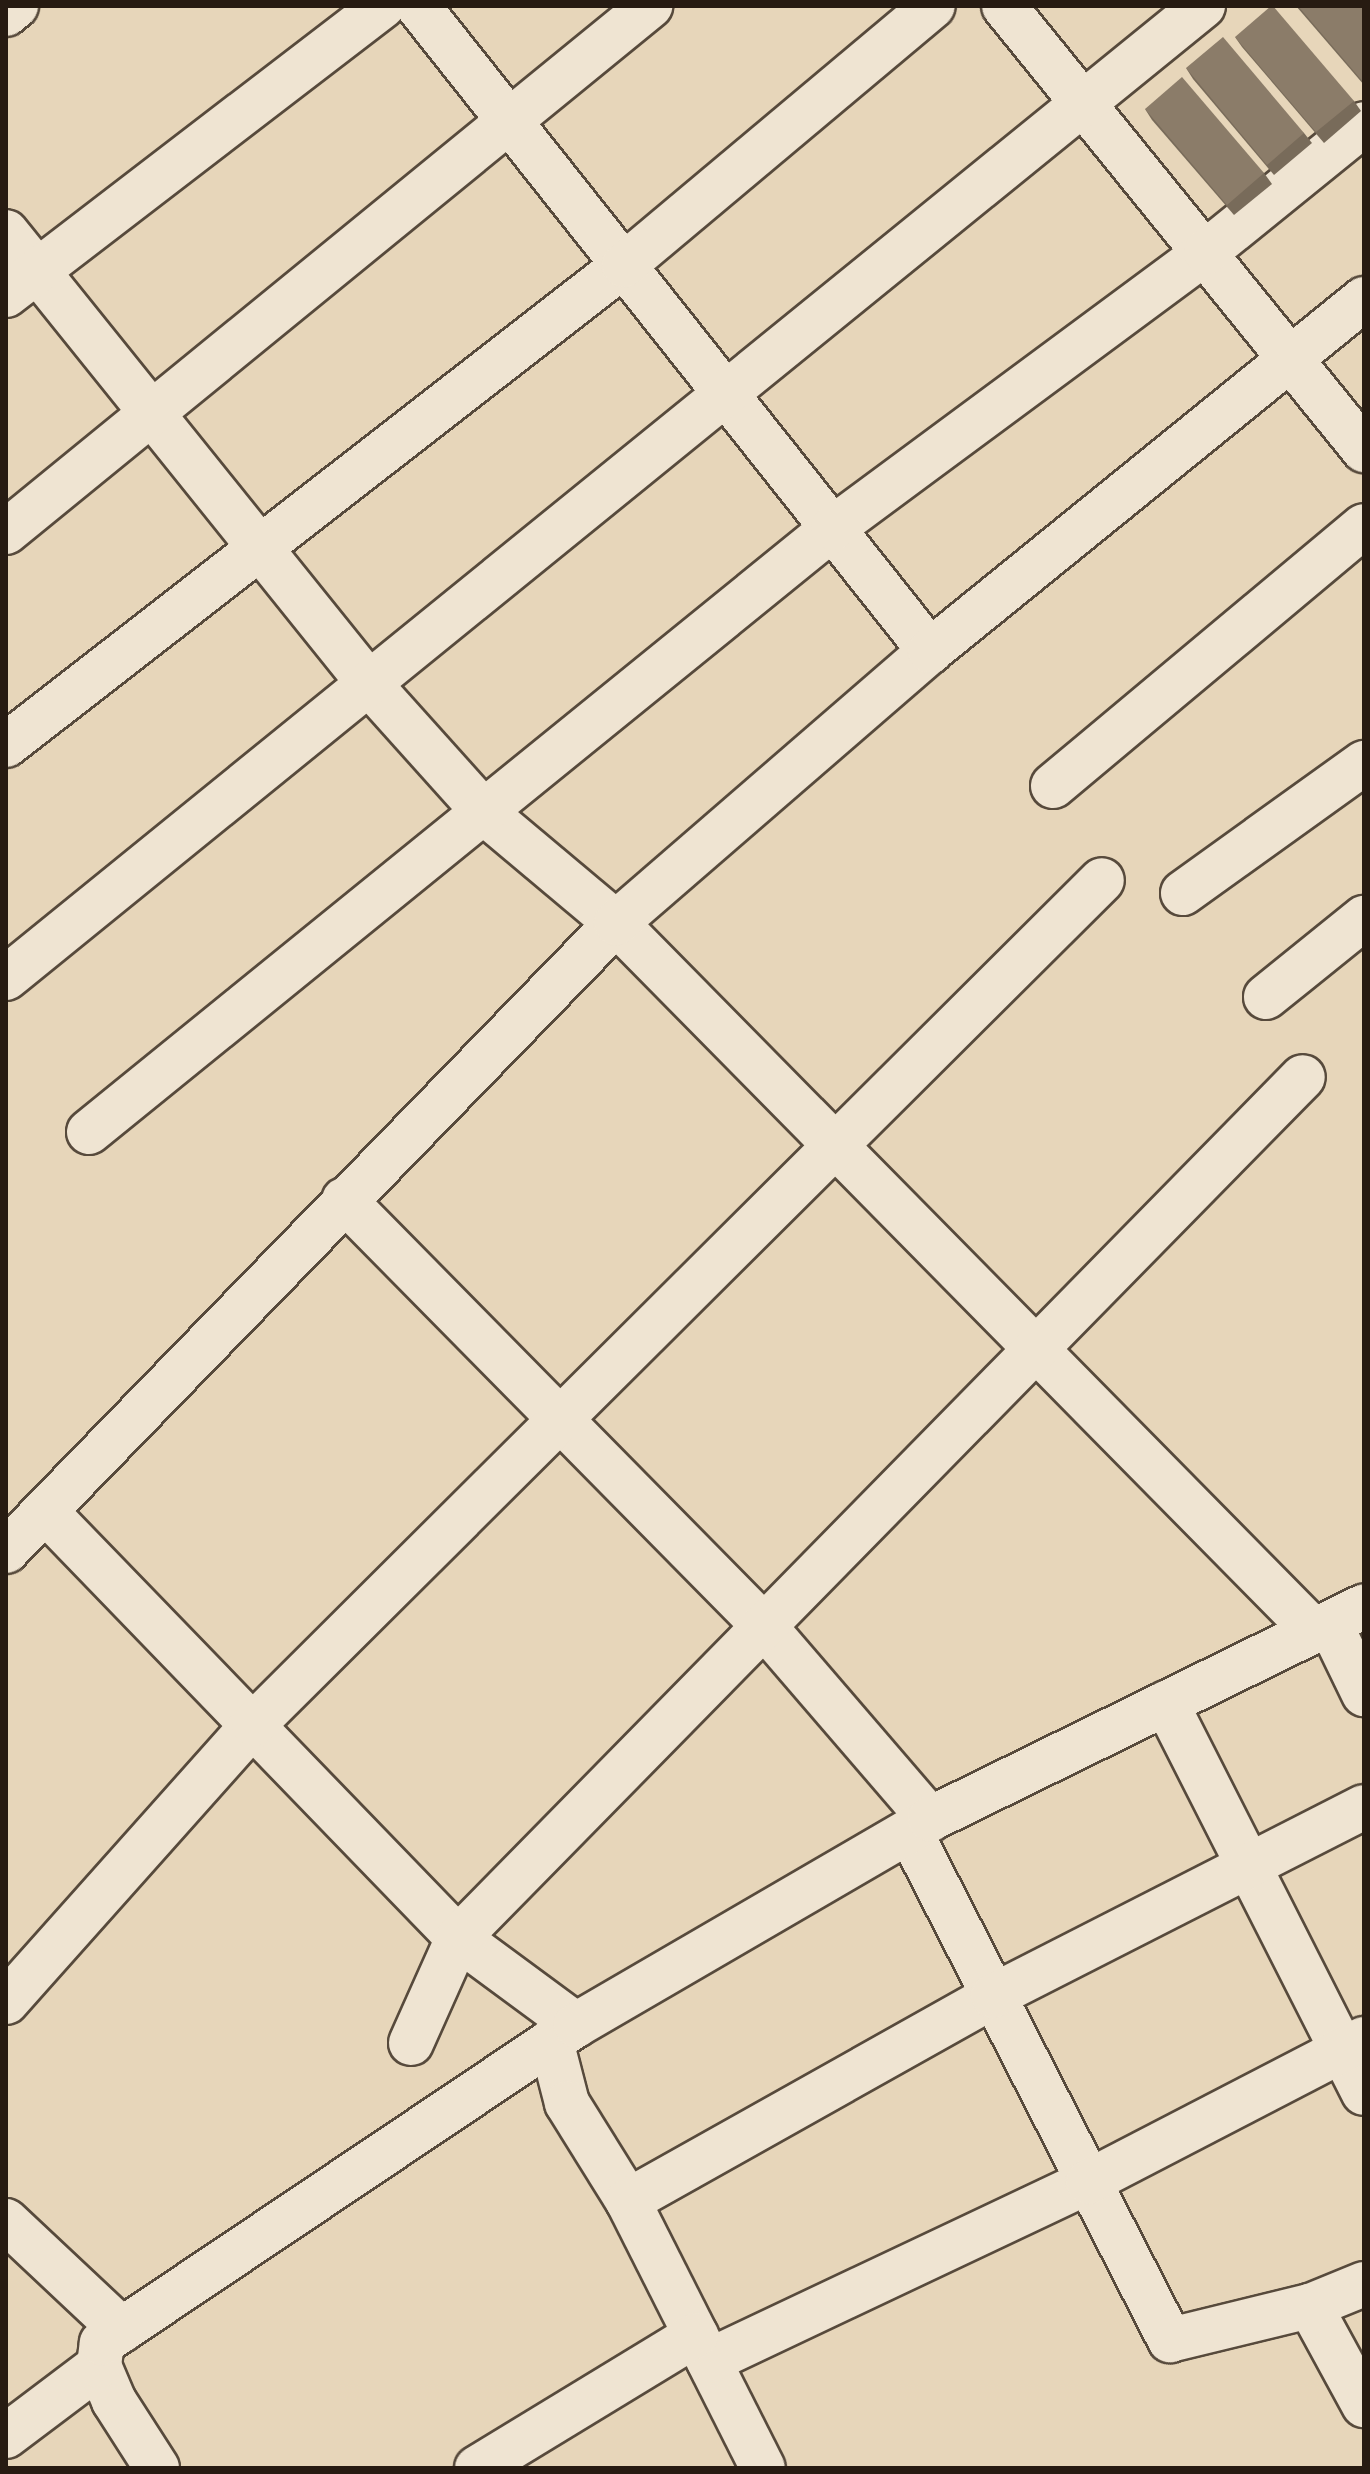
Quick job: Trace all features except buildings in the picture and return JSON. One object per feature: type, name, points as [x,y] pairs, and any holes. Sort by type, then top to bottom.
[{"type":"street","points":[[6,14],[16,6]]},
{"type":"street","points":[[22,282],[383,6]]},
{"type":"street","points":[[418,6],[930,651]]},
{"type":"street","points":[[6,532],[650,6]]},
{"type":"street","points":[[6,745],[257,546],[624,265],[933,6]]},
{"type":"street","points":[[1004,6],[1364,450]]},
{"type":"street","points":[[6,978],[371,686],[1203,6]]},
{"type":"street","points":[[89,1132],[833,528],[1206,252],[1364,124]]},
{"type":"street","points":[[6,232],[22,282],[150,414],[371,686],[485,813],[616,923],[837,1143],[1036,1349],[1336,1620],[1364,1694]]},
{"type":"street","points":[[6,1551],[616,923],[930,651],[1288,356],[1364,299]]},
{"type":"street","points":[[1053,786],[1364,526]]},
{"type":"street","points":[[1183,893],[1364,763]]},
{"type":"street","points":[[6,2002],[254,1724],[1102,880]]},
{"type":"street","points":[[1266,997],[1364,918]]},
{"type":"street","points":[[411,2043],[458,1938],[1303,1077]]},
{"type":"street","points":[[344,1200],[764,1626],[920,1826],[993,1996],[1170,2340],[1310,2306],[1364,2284]]},
{"type":"street","points":[[46,1512],[458,1938],[564,2033],[567,2103],[628,2201],[763,2468]]},
{"type":"street","points":[[6,2436],[110,2348],[564,2033],[920,1826],[1336,1620]]},
{"type":"street","points":[[1166,1703],[1250,1866],[1353,2044],[1364,2093]]},
{"type":"street","points":[[628,2201],[993,1996],[1364,1807]]},
{"type":"street","points":[[477,2468],[702,2348],[1088,2182],[1353,2044]]},
{"type":"street","points":[[6,2221],[110,2348],[114,2401],[157,2468]]},
{"type":"street","points":[[1310,2306],[1364,2405]]}]
